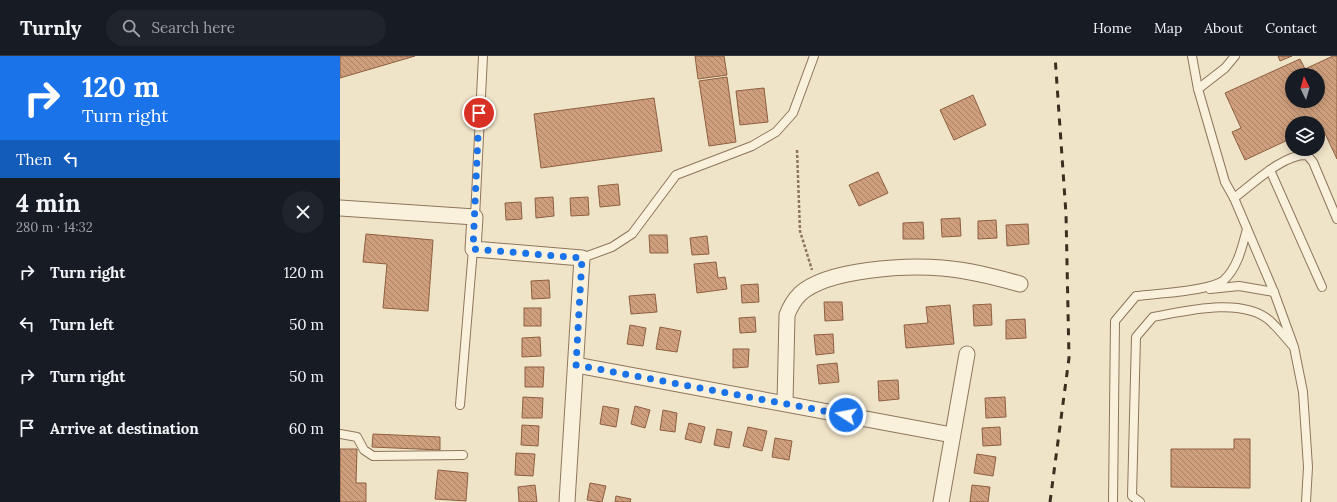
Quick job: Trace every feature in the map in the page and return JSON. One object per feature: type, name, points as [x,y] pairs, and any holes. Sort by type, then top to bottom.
[{"type":"street","points":[[340,208],[475,217],[473,249],[582,258],[567,502]]},
{"type":"street","points":[[785,403],[787,315],[792,302],[801,293],[816,284],[854,272],[901,267],[942,268],[965,271],[1020,284]]},
{"type":"street","points":[[941,502],[967,354]]},
{"type":"street","points":[[576,365],[952,435]]},
{"type":"lane","points":[[475,217],[483,56]]},
{"type":"lane","points":[[582,258],[612,247],[632,234],[676,175],[752,146],[776,132],[792,113],[814,56]]},
{"type":"lane","points":[[1192,56],[1198,89],[1225,182],[1234,198],[1274,292],[1294,347],[1303,392],[1308,467],[1306,502]]},
{"type":"lane","points":[[1198,89],[1225,68],[1236,56]]},
{"type":"lane","points":[[1234,198],[1270,170],[1292,158],[1307,155],[1313,162],[1337,219]]},
{"type":"lane","points":[[1270,170],[1322,287]]},
{"type":"lane","points":[[1199,289],[1224,280],[1239,259],[1247,229]]},
{"type":"lane","points":[[460,405],[473,249]]},
{"type":"lane","points":[[1113,502],[1115,321],[1136,296],[1239,286],[1274,292]]},
{"type":"lane","points":[[1140,502],[1132,496],[1136,337],[1153,316],[1197,309],[1244,308],[1268,320],[1294,347]]},
{"type":"lane","points":[[340,434],[357,437],[364,450],[373,456],[463,455]]},
{"type":"path","points":[[797,150],[800,231],[816,284]]},
{"type":"building","points":[[340,56],[415,56],[340,78]]},
{"type":"building","points":[[695,56],[724,56],[727,75],[698,79]]},
{"type":"building","points":[[1278,56],[1292,56],[1280,61]]},
{"type":"building","points":[[1333,56],[1337,56],[1337,159],[1325,134],[1325,116],[1285,116],[1285,141],[1245,160],[1232,132],[1241,128],[1225,93],[1300,59],[1304,68],[1285,68],[1285,108],[1325,108],[1325,68],[1307,68]]},
{"type":"building","points":[[727,77],[736,142],[709,146],[699,81]]},
{"type":"building","points":[[764,88],[768,122],[740,125],[736,91]]},
{"type":"building","points":[[973,95],[986,125],[954,140],[940,110]]},
{"type":"building","points":[[654,98],[662,151],[541,168],[534,114]]},
{"type":"building","points":[[878,172],[888,193],[859,206],[849,185]]},
{"type":"building","points":[[618,184],[620,205],[600,207],[598,186]]},
{"type":"building","points":[[553,197],[554,216],[536,218],[535,198]]},
{"type":"building","points":[[588,197],[589,215],[571,216],[570,198]]},
{"type":"building","points":[[521,202],[522,219],[506,220],[505,203]]},
{"type":"building","points":[[960,218],[961,236],[942,237],[941,219]]},
{"type":"building","points":[[996,220],[997,238],[978,239],[978,221]]},
{"type":"building","points":[[923,222],[924,239],[903,239],[903,223]]},
{"type":"building","points":[[1028,224],[1029,244],[1007,246],[1006,225]]},
{"type":"building","points":[[366,234],[433,240],[428,311],[383,308],[387,264],[363,262]]},
{"type":"building","points":[[649,235],[667,235],[668,253],[650,253]]},
{"type":"building","points":[[707,236],[709,254],[692,255],[690,238]]},
{"type":"building","points":[[716,262],[718,278],[725,277],[727,289],[697,293],[694,264]]},
{"type":"building","points":[[549,280],[550,298],[532,299],[531,281]]},
{"type":"building","points":[[758,284],[759,302],[742,303],[741,285]]},
{"type":"building","points":[[655,294],[657,312],[631,314],[629,296]]},
{"type":"building","points":[[824,302],[842,302],[843,320],[825,321]]},
{"type":"building","points":[[991,304],[992,325],[974,326],[973,305]]},
{"type":"building","points":[[950,305],[954,344],[906,348],[904,325],[928,323],[926,307]]},
{"type":"building","points":[[524,308],[541,308],[541,326],[524,326]]},
{"type":"building","points":[[755,317],[756,332],[740,333],[739,318]]},
{"type":"building","points":[[1025,319],[1026,338],[1006,339],[1006,320]]},
{"type":"building","points":[[630,325],[646,328],[643,346],[627,344]]},
{"type":"building","points":[[660,327],[681,331],[677,352],[656,349]]},
{"type":"building","points":[[833,334],[834,353],[816,355],[814,335]]},
{"type":"building","points":[[540,337],[541,356],[522,357],[522,338]]},
{"type":"building","points":[[733,349],[749,349],[748,367],[733,368]]},
{"type":"building","points":[[837,363],[839,382],[819,384],[817,365]]},
{"type":"building","points":[[525,367],[544,367],[543,387],[525,387]]},
{"type":"building","points":[[898,380],[899,399],[879,401],[878,381]]},
{"type":"building","points":[[523,397],[543,398],[542,418],[522,418]]},
{"type":"building","points":[[1005,397],[1006,417],[986,418],[985,398]]},
{"type":"building","points":[[603,406],[619,409],[616,427],[600,424]]},
{"type":"building","points":[[635,406],[650,410],[645,428],[631,424]]},
{"type":"building","points":[[663,410],[677,413],[675,432],[660,430]]},
{"type":"building","points":[[689,423],[705,427],[701,443],[685,439]]},
{"type":"building","points":[[522,425],[539,426],[538,446],[521,445]]},
{"type":"building","points":[[748,427],[767,431],[762,451],[743,446]]},
{"type":"building","points":[[1000,427],[1001,445],[983,446],[982,428]]},
{"type":"building","points":[[717,429],[732,432],[729,448],[714,445]]},
{"type":"building","points":[[373,434],[440,437],[440,450],[372,447]]},
{"type":"building","points":[[775,438],[792,441],[789,460],[772,457]]},
{"type":"building","points":[[1234,439],[1250,439],[1250,488],[1171,487],[1171,449],[1234,449]]},
{"type":"building","points":[[340,449],[357,449],[356,483],[366,483],[366,502],[340,502]]},
{"type":"building","points":[[516,453],[535,454],[533,476],[515,475]]},
{"type":"building","points":[[977,454],[996,457],[993,476],[974,473]]},
{"type":"building","points":[[438,470],[468,473],[466,501],[435,499]]},
{"type":"building","points":[[590,483],[606,486],[602,502],[587,500]]},
{"type":"building","points":[[535,485],[537,502],[519,502],[518,487]]},
{"type":"building","points":[[972,485],[990,487],[988,502],[970,502]]},
{"type":"building","points":[[616,496],[631,499],[630,502],[615,502]]},
{"type":"railway","points":[[1050,502],[1069,358],[1066,214],[1055,56]]},
{"type":"route","points":[[479,113],[473,249],[582,258],[576,365],[846,415]]}]
